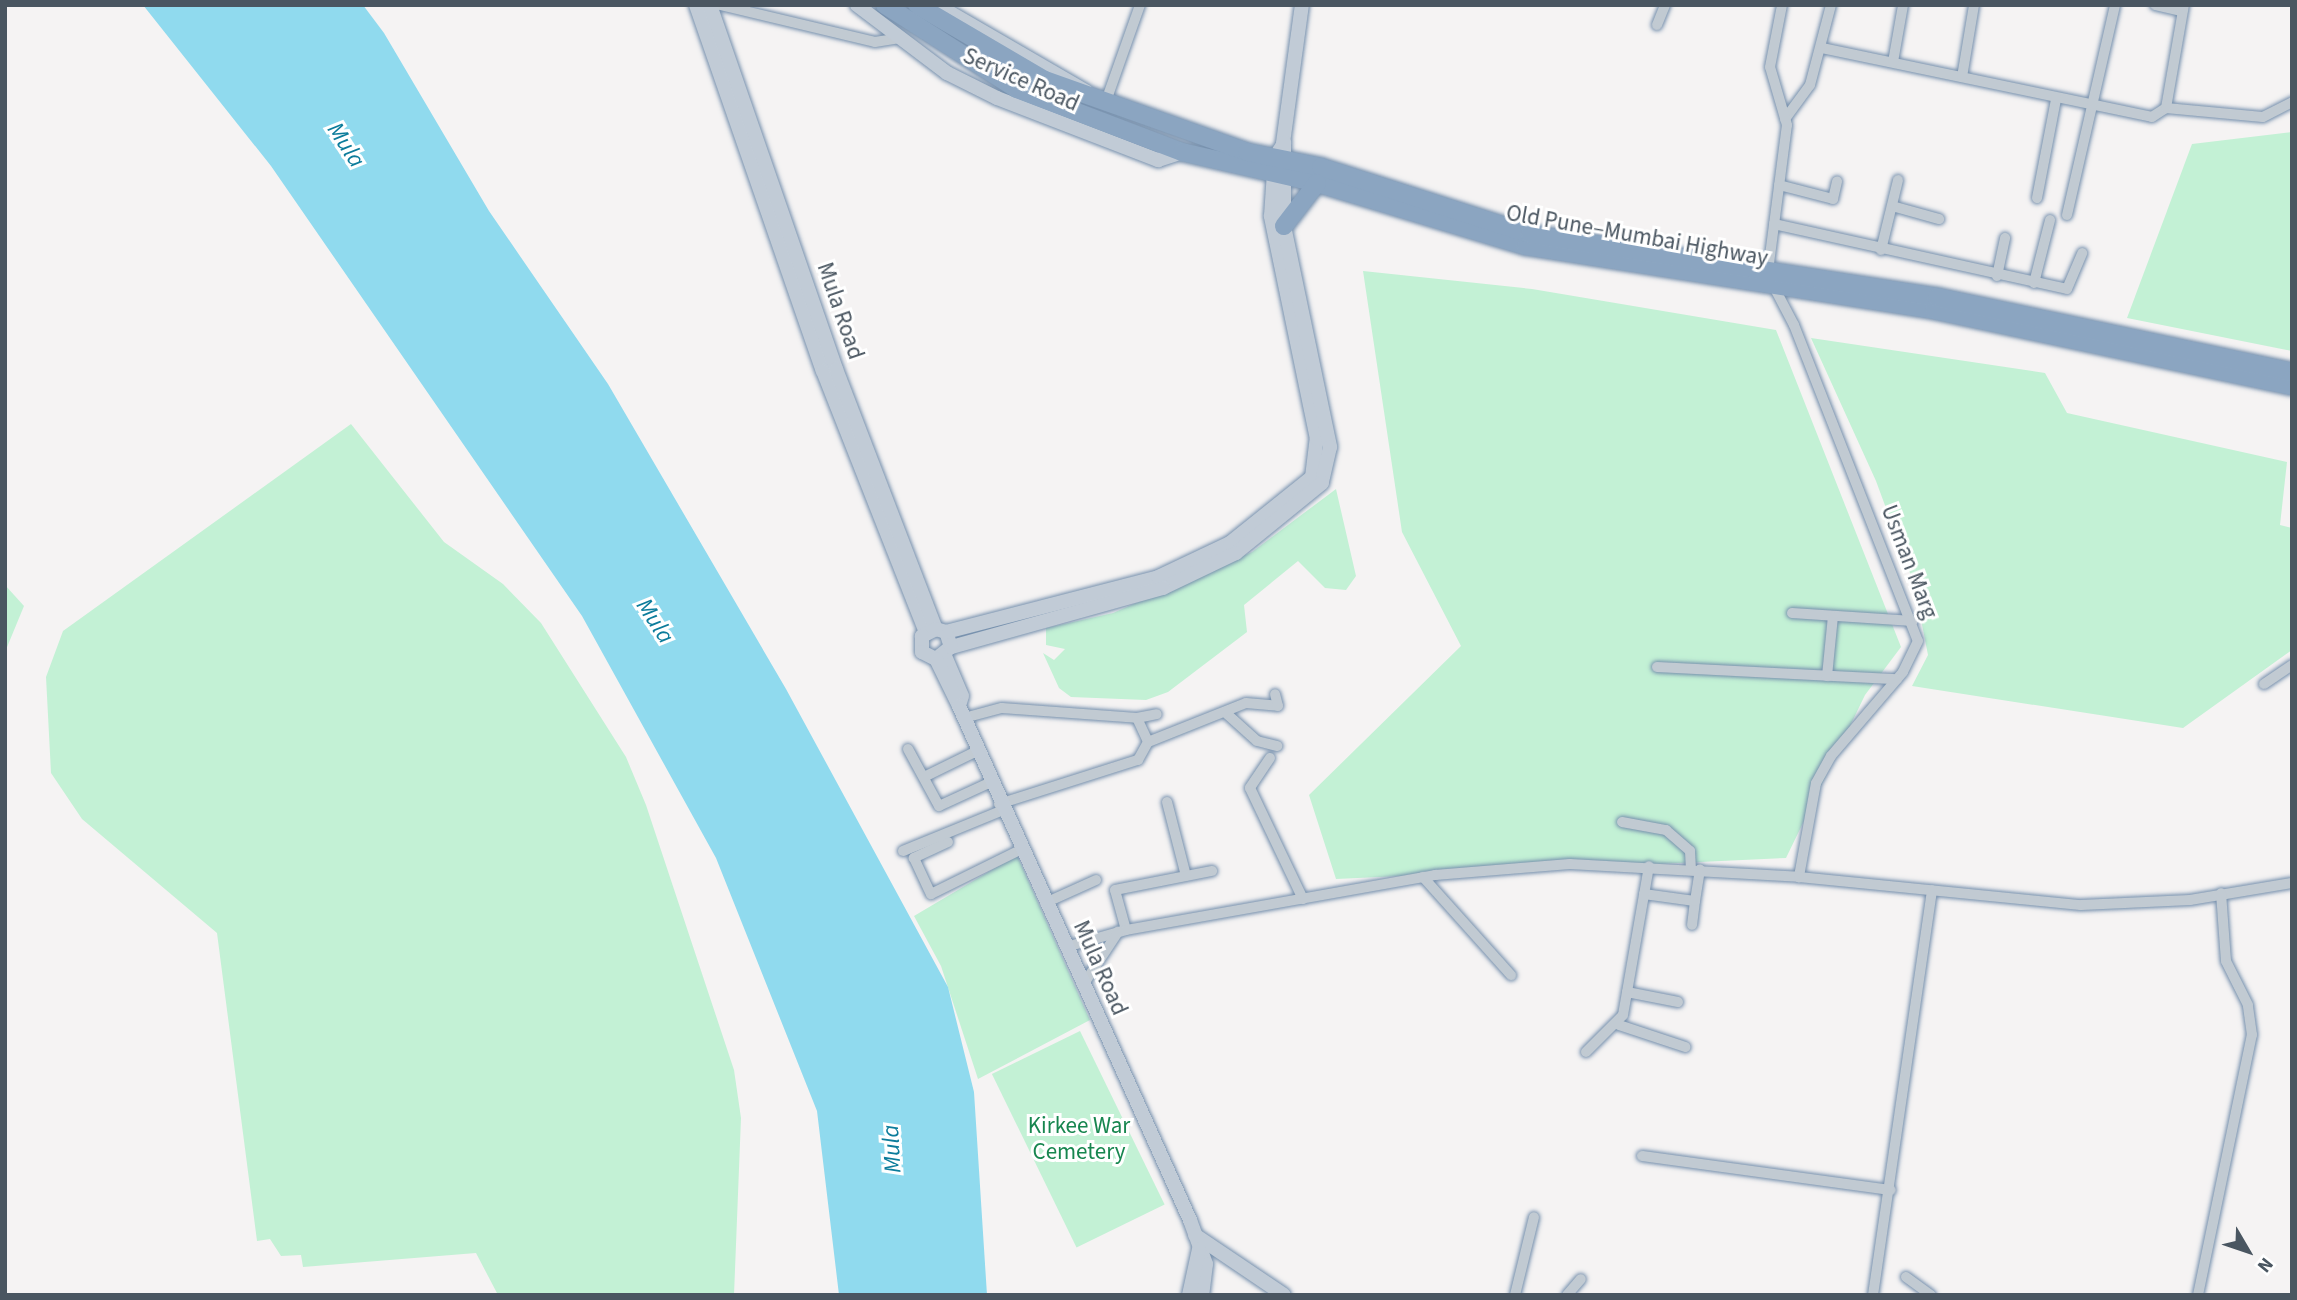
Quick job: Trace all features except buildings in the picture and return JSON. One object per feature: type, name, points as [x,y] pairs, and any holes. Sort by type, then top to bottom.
[{"type":"highway","name":"Old Pune–Mumbai Highway","points":[[885,5],[1017,89],[1182,152],[1281,162],[1317,183],[1526,246],[1937,297],[2292,372]]},
{"type":"highway","name":"Old Pune–Mumbai Highway","points":[[917,5],[1025,72],[1281,162],[1530,234],[1934,310],[2292,386]]},
{"type":"highway","points":[[1284,226],[1317,183]]},
{"type":"main road","points":[[696,5],[823,371],[940,642]]},
{"type":"main road","name":"Mula Road","points":[[710,5],[836,369],[940,642],[961,712],[1000,808],[1066,947],[1197,1242],[1206,1264],[1202,1295]]},
{"type":"main road","name":"Service Road","points":[[857,5],[900,38],[997,98],[1158,160],[1182,152]]},
{"type":"main road","points":[[937,5],[1099,99]]},
{"type":"main road","points":[[940,642],[1158,578],[1230,543],[1312,477],[1319,448],[1277,257],[1281,162],[1303,5]]},
{"type":"main road","points":[[940,642],[1163,588],[1236,553],[1322,483],[1329,437],[1284,226],[1281,162]]},
{"type":"main road","points":[[1189,1295],[1197,1242],[1284,1295]]},
{"type":"street","points":[[720,5],[875,42],[900,38]]},
{"type":"street","points":[[1099,99],[1140,5]]},
{"type":"street","points":[[1657,26],[1665,5]]},
{"type":"street","points":[[1770,278],[1786,119],[1770,67],[1782,5]]},
{"type":"street","points":[[1786,119],[1810,85],[1822,48],[1831,5]]},
{"type":"street","points":[[1893,62],[1903,5]]},
{"type":"street","points":[[1962,77],[1974,5]]},
{"type":"street","points":[[2067,215],[2115,5]]},
{"type":"street","points":[[2155,5],[2183,8],[2166,108]]},
{"type":"street","points":[[1822,48],[2152,117],[2166,108],[2239,118],[2275,113],[2292,102]]},
{"type":"street","points":[[2037,198],[2056,99]]},
{"type":"street","points":[[1881,250],[1898,180]]},
{"type":"street","points":[[1779,185],[1833,199],[1837,181]]},
{"type":"street","points":[[1892,206],[1939,219]]},
{"type":"street","points":[[2034,283],[2050,220]]},
{"type":"street","points":[[1774,224],[1997,276],[2070,289],[2082,253]]},
{"type":"street","points":[[1997,276],[2005,239]]},
{"type":"street","name":"Usman Marg","points":[[1770,278],[1913,621],[1916,648],[1897,679],[1816,783],[1798,877]]},
{"type":"street","points":[[1792,613],[1913,621]]},
{"type":"street","points":[[1828,676],[1833,616]]},
{"type":"street","points":[[2264,684],[2292,665]]},
{"type":"street","points":[[1657,667],[1897,679]]},
{"type":"street","points":[[903,851],[1000,808],[1138,760],[1148,742],[1227,714],[1251,702],[1278,706],[1275,694]]},
{"type":"street","points":[[961,712],[1002,708],[1137,718],[1157,713]]},
{"type":"street","points":[[1227,714],[1257,741],[1277,746]]},
{"type":"street","points":[[1137,718],[1148,742]]},
{"type":"street","points":[[908,749],[939,806],[989,783]]},
{"type":"street","points":[[924,777],[977,751]]},
{"type":"street","points":[[1270,758],[1250,789],[1303,899]]},
{"type":"street","points":[[1167,802],[1186,876]]},
{"type":"street","points":[[1622,822],[1667,830],[1690,851],[1695,869],[1692,925]]},
{"type":"street","points":[[948,842],[914,858],[931,894],[1020,850]]},
{"type":"street","points":[[1066,947],[1122,931],[1423,877],[1570,864],[1695,869],[2116,906],[2292,883]]},
{"type":"street","points":[[1586,1052],[1619,1025],[1649,866]]},
{"type":"street","points":[[1083,985],[1122,931],[1115,890],[1212,872]]},
{"type":"street","points":[[1423,877],[1511,975]]},
{"type":"street","points":[[1045,903],[1096,880]]},
{"type":"street","points":[[1873,1295],[1891,1190],[1932,890]]},
{"type":"street","points":[[2198,1295],[2252,1035],[2248,1005],[2226,961],[2221,892]]},
{"type":"street","points":[[1644,894],[1695,901]]},
{"type":"street","points":[[1627,992],[1678,1002]]},
{"type":"street","points":[[1619,1025],[1685,1047]]},
{"type":"street","points":[[1642,1156],[1891,1190]]},
{"type":"street","points":[[1515,1295],[1534,1217]]},
{"type":"street","points":[[1906,1277],[1931,1295]]},
{"type":"street","points":[[1567,1295],[1581,1279]]},
{"type":"green space","points":[[2292,132],[2292,351],[2127,318],[2192,144]]},
{"type":"green space","points":[[1363,271],[1532,289],[1776,330],[1901,647],[1865,695],[1786,858],[1336,879],[1309,795],[1461,646],[1402,532]]},
{"type":"green space","points":[[1811,338],[2045,373],[2067,413],[2287,462],[2280,525],[2292,528],[2292,650],[2183,728],[1912,686],[1928,655],[1914,584],[1876,481]]},
{"type":"green space","points":[[351,424],[444,542],[503,584],[541,623],[626,757],[646,805],[734,1070],[741,1118],[734,1295],[498,1295],[476,1253],[303,1267],[301,1255],[281,1256],[270,1239],[257,1241],[217,933],[82,819],[51,773],[46,677],[63,631]]},
{"type":"green space","points":[[1336,489],[1356,576],[1346,590],[1325,588],[1298,561],[1244,605],[1247,632],[1168,692],[1146,700],[1071,697],[1059,688],[1043,653],[1054,660],[1065,649],[1046,645],[1046,628],[1113,613],[1252,552]]},
{"type":"green space","points":[[5,585],[24,606],[5,652]]},
{"type":"green space","points":[[1017,855],[1090,1020],[978,1079],[941,966],[914,916]]},
{"type":"green space","name":"Kirkee War Cemetery","points":[[1080,1031],[1165,1204],[1077,1247],[992,1074]]},
{"type":"water","name":"Mula","points":[[143,5],[363,5],[384,33],[489,211],[608,384],[786,689],[948,987],[974,1092],[987,1295],[839,1295],[817,1111],[716,858],[582,616],[271,166]]}]
